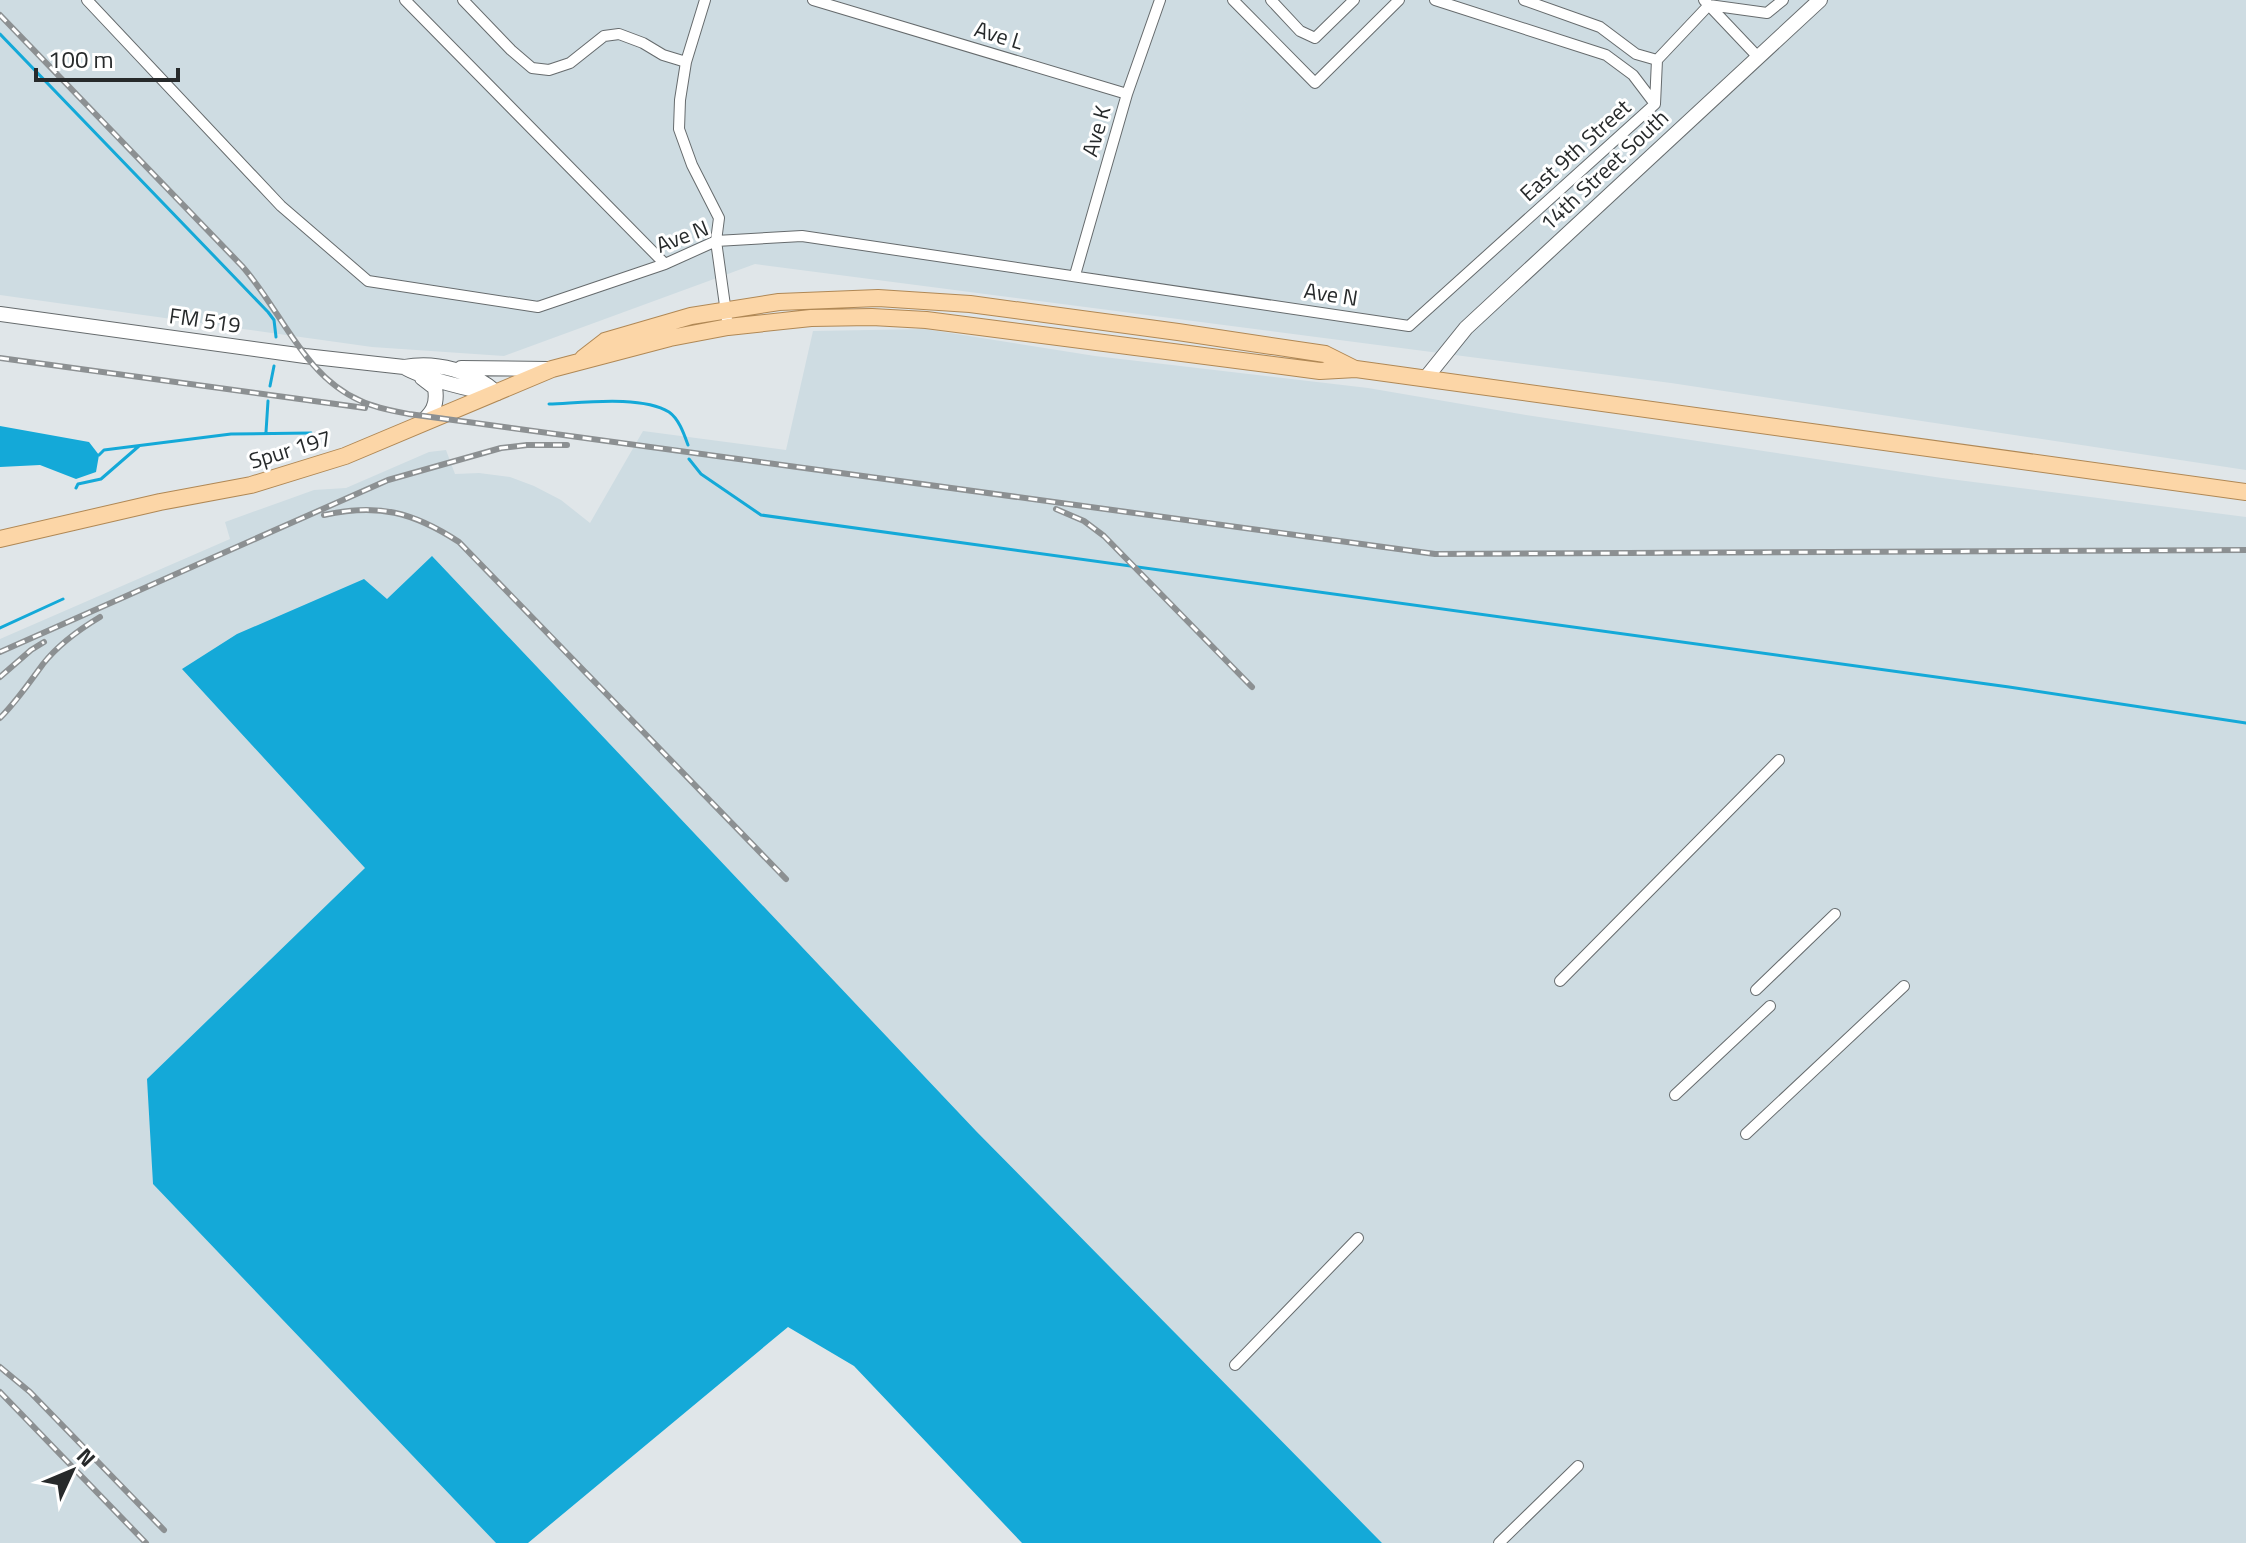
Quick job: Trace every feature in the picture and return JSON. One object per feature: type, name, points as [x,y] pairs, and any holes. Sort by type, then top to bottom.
[{"type":"main road","name":"14th Street South","points":[[1425,379],[1466,328],[1820,0]]},
{"type":"main road","points":[[580,360],[605,341],[658,324],[726,309],[826,298],[926,299],[1325,354],[1356,369]]},
{"type":"main road","name":"FM 519","points":[[0,314],[305,356],[404,367],[420,364],[450,368],[476,378],[497,393]]},
{"type":"main road","points":[[580,360],[728,327],[811,318],[905,318],[1320,371],[1356,369],[2246,492]]},
{"type":"main road","name":"Spur 197","points":[[0,539],[160,502],[251,485],[345,456],[580,360]]},
{"type":"main road","name":"FM 519","points":[[404,367],[418,376],[479,392],[497,393]]},
{"type":"main road","points":[[450,368],[552,369]]},
{"type":"main road","points":[[416,428],[432,413],[437,398],[435,388],[418,376]]},
{"type":"street","name":"Ave N","points":[[87,0],[281,206],[368,281],[538,307],[665,264],[716,241],[802,236],[1409,326]]},
{"type":"street","points":[[405,0],[665,264]]},
{"type":"street","points":[[463,0],[532,68],[549,70],[570,63],[604,36],[619,34],[663,55],[686,62]]},
{"type":"street","points":[[705,0],[686,62],[679,129],[692,165],[719,218],[716,241],[728,327]]},
{"type":"street","name":"Ave L","points":[[813,0],[1127,94]]},
{"type":"street","name":"Ave K","points":[[1075,275],[1127,94],[1160,0]]},
{"type":"street","points":[[1233,0],[1315,83],[1399,0]]},
{"type":"street","points":[[1271,0],[1300,31],[1315,38],[1354,0]]},
{"type":"street","points":[[1435,0],[1606,55],[1633,75],[1655,104]]},
{"type":"street","points":[[1524,0],[1600,27],[1636,54],[1657,60],[1707,3]]},
{"type":"street","points":[[1707,3],[1767,13],[1783,0]]},
{"type":"street","points":[[1707,3],[1758,57]]},
{"type":"street","name":"East 9th Street","points":[[1409,326],[1655,104],[1657,60]]},
{"type":"street","points":[[1560,981],[1779,760]]},
{"type":"street","points":[[1756,990],[1835,914]]},
{"type":"street","points":[[1746,1134],[1904,986]]},
{"type":"street","points":[[1675,1095],[1770,1006]]},
{"type":"street","points":[[1235,1365],[1358,1238]]},
{"type":"street","points":[[1499,1543],[1578,1466]]},
{"type":"shaded area","points":[[0,0],[2246,0],[2246,470],[1671,383],[755,264],[504,356],[372,347],[0,295]]},
{"type":"shaded area","points":[[925,329],[1095,356],[1368,388],[1942,478],[2246,517],[2246,1543],[1382,1543],[976,1131],[365,868],[148,1079],[153,1184],[496,1543],[0,1543],[0,639],[230,539],[225,522],[314,490],[346,488],[429,452],[446,450],[455,474],[510,477],[534,486],[561,500],[590,523],[643,431],[786,450],[813,331]]},
{"type":"water","points":[[0,426],[89,442],[99,455],[96,472],[76,479],[40,465],[0,467]]},
{"type":"water","points":[[432,556],[976,1131],[1382,1543],[1022,1543],[854,1366],[788,1327],[528,1543],[496,1543],[153,1184],[147,1079],[365,868],[182,669],[237,634],[364,579],[387,599]]},
{"type":"waterway","points":[[0,34],[268,312],[274,320],[276,337]]},
{"type":"waterway","points":[[270,386],[274,366]]},
{"type":"waterway","points":[[266,432],[268,401]]},
{"type":"waterway","points":[[549,404],[610,401],[657,407],[676,419],[688,445]]},
{"type":"waterway","points":[[99,455],[104,450],[231,434],[311,433]]},
{"type":"waterway","points":[[76,488],[78,484],[101,479],[139,446]]},
{"type":"waterway","points":[[689,459],[701,474],[761,515],[2009,687],[2246,723]]},
{"type":"waterway","points":[[0,628],[63,599]]},
{"type":"railway","points":[[0,15],[242,266],[308,359],[324,376],[361,401],[385,409],[1435,554],[2246,550]]},
{"type":"railway","points":[[0,358],[365,408]]},
{"type":"railway","points":[[0,652],[388,480],[501,448],[567,445]]},
{"type":"railway","points":[[1056,509],[1084,521],[1104,536],[1252,687]]},
{"type":"railway","points":[[324,515],[361,510],[394,513],[426,523],[459,542],[786,879]]},
{"type":"railway","points":[[0,718],[55,650],[100,617]]},
{"type":"railway","points":[[0,677],[44,642]]},
{"type":"railway","points":[[0,1367],[30,1392],[164,1530]]},
{"type":"railway","points":[[0,1392],[146,1543]]}]
